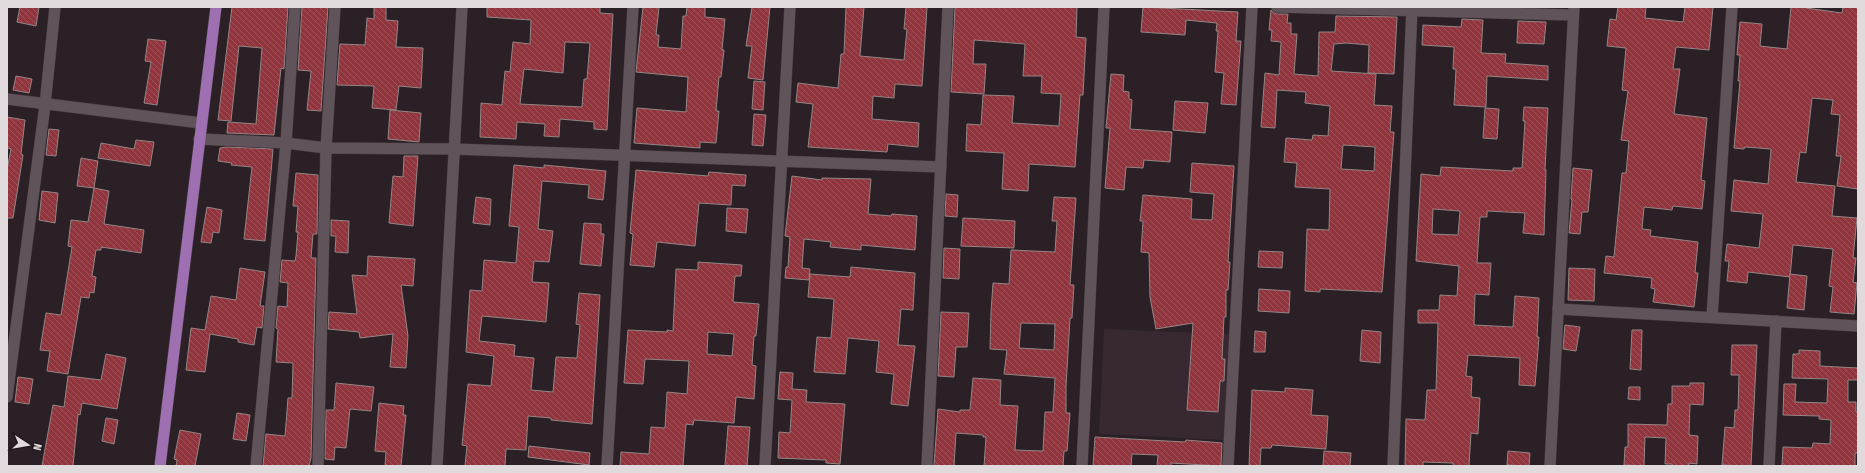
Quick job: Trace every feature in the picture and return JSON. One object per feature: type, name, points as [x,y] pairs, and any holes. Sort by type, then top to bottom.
[{"type":"main road","points":[[160,466],[216,7]]},
{"type":"street","points":[[7,397],[45,105],[55,7]]},
{"type":"street","points":[[256,466],[286,143],[295,7]]},
{"type":"street","points":[[318,466],[326,148],[335,7]]},
{"type":"street","points":[[436,466],[462,7]]},
{"type":"street","points":[[607,466],[626,156],[633,7]]},
{"type":"street","points":[[765,466],[790,7]]},
{"type":"street","points":[[927,466],[948,7]]},
{"type":"street","points":[[1082,466],[1104,7]]},
{"type":"street","points":[[1228,466],[1252,7]]},
{"type":"street","points":[[1277,7],[1573,11],[1550,466]]},
{"type":"street","points":[[1712,318],[1732,7]]},
{"type":"street","points":[[1393,466],[1412,8]]},
{"type":"street","points":[[7,99],[45,105],[201,123]]},
{"type":"street","points":[[199,140],[286,143],[326,148],[453,149],[941,167]]},
{"type":"street","points":[[1558,309],[1858,326]]},
{"type":"street","points":[[1769,466],[1776,321]]},
{"type":"shaded area","points":[[1104,329],[1229,334],[1224,440],[1099,434]]},
{"type":"building","points":[[20,7],[39,7],[36,26],[17,22]]},
{"type":"building","points":[[232,7],[288,7],[284,69],[281,68],[274,135],[227,133],[228,122],[256,124],[262,48],[239,46],[231,121],[218,120]]},
{"type":"building","points":[[302,7],[328,7],[321,111],[307,110],[311,71],[298,70]]},
{"type":"building","points":[[374,7],[386,7],[386,20],[398,21],[396,47],[423,48],[421,88],[399,86],[396,110],[372,108],[374,86],[337,85],[340,44],[365,45],[367,18],[374,19]]},
{"type":"building","points":[[487,7],[600,7],[600,13],[613,14],[607,130],[594,129],[594,122],[560,119],[559,137],[544,136],[545,124],[517,122],[516,139],[480,137],[481,103],[502,105],[505,71],[510,72],[513,42],[530,44],[531,20],[487,17]],"holes":[[[565,42],[590,43],[587,79],[584,79],[582,107],[520,104],[524,69],[563,73]]]},
{"type":"building","points":[[643,7],[659,7],[656,35],[659,35],[658,47],[681,49],[683,16],[686,16],[687,7],[705,7],[705,17],[725,19],[722,50],[724,50],[721,77],[719,77],[716,111],[719,111],[716,143],[700,142],[700,148],[634,143],[637,108],[686,112],[688,77],[636,72]]},
{"type":"building","points":[[752,7],[770,7],[763,80],[748,78],[752,46],[746,46]]},
{"type":"building","points":[[846,7],[864,7],[860,56],[904,60],[907,29],[904,29],[906,7],[927,7],[922,86],[895,84],[894,98],[873,96],[872,119],[919,123],[918,147],[888,144],[887,152],[808,147],[813,104],[796,102],[798,83],[838,88],[841,54],[844,54]]},
{"type":"building","points":[[955,7],[1077,7],[1076,37],[1086,38],[1083,95],[1080,95],[1075,167],[1029,164],[1028,191],[1002,189],[1004,153],[966,151],[967,124],[981,125],[983,95],[1014,96],[1012,123],[1059,126],[1061,94],[1041,93],[1042,76],[1023,76],[1025,44],[974,40],[973,64],[986,64],[984,94],[951,92]]},
{"type":"building","points":[[1143,7],[1238,12],[1236,41],[1241,41],[1236,105],[1221,104],[1224,73],[1215,72],[1218,31],[1216,31],[1217,23],[1186,20],[1185,35],[1141,32]]},
{"type":"building","points":[[1618,7],[1646,7],[1645,18],[1683,22],[1685,7],[1713,7],[1709,50],[1676,47],[1673,69],[1680,69],[1674,114],[1707,118],[1701,180],[1705,181],[1702,209],[1673,206],[1672,210],[1644,207],[1642,229],[1651,230],[1650,236],[1698,242],[1695,273],[1698,273],[1694,307],[1653,302],[1655,289],[1651,288],[1652,278],[1604,273],[1606,256],[1614,257],[1622,173],[1626,173],[1629,141],[1621,140],[1628,91],[1622,90],[1626,48],[1607,46],[1610,19],[1616,20]]},
{"type":"building","points":[[1791,7],[1806,7],[1842,13],[1843,7],[1858,7],[1858,189],[1837,186],[1841,156],[1836,156],[1840,115],[1831,114],[1833,100],[1812,98],[1806,153],[1800,152],[1796,182],[1835,186],[1832,216],[1857,218],[1853,258],[1856,258],[1853,282],[1857,283],[1854,314],[1830,312],[1833,287],[1829,286],[1833,249],[1793,245],[1790,277],[1748,272],[1747,283],[1727,281],[1729,261],[1725,261],[1727,244],[1759,248],[1763,214],[1731,211],[1734,180],[1768,184],[1771,149],[1745,147],[1744,149],[1734,148],[1740,81],[1738,81],[1740,55],[1737,55],[1740,22],[1762,24],[1760,46],[1787,49]]},
{"type":"building","points":[[1271,10],[1276,14],[1288,14],[1287,23],[1291,23],[1291,34],[1297,34],[1294,74],[1318,76],[1319,32],[1335,32],[1336,16],[1397,17],[1394,74],[1368,73],[1369,45],[1346,43],[1334,44],[1331,71],[1376,74],[1374,105],[1392,106],[1390,132],[1394,132],[1382,292],[1320,289],[1320,292],[1305,291],[1307,229],[1329,230],[1330,189],[1295,187],[1297,163],[1284,162],[1286,138],[1312,140],[1313,135],[1328,136],[1330,106],[1305,103],[1306,92],[1277,90],[1275,128],[1261,127],[1265,73],[1279,75],[1281,42],[1271,41],[1272,30],[1269,30]],"holes":[[[1343,145],[1375,147],[1374,171],[1341,169]]]},
{"type":"building","points":[[1462,19],[1483,20],[1481,53],[1506,54],[1505,63],[1548,66],[1548,80],[1487,76],[1486,107],[1454,105],[1456,69],[1453,69],[1454,47],[1422,45],[1423,25],[1461,27]]},
{"type":"building","points":[[1518,21],[1546,22],[1544,44],[1517,43]]},
{"type":"building","points":[[148,39],[166,41],[157,105],[144,103],[151,62],[145,61]]},
{"type":"building","points":[[1111,74],[1124,75],[1123,91],[1129,92],[1129,99],[1132,100],[1130,129],[1172,132],[1170,162],[1144,160],[1143,168],[1126,167],[1124,190],[1105,188],[1110,128],[1106,128]]},
{"type":"building","points":[[16,76],[32,79],[29,93],[13,90]]},
{"type":"building","points":[[754,81],[765,82],[763,110],[752,109]]},
{"type":"building","points":[[1175,101],[1208,103],[1205,133],[1173,130]]},
{"type":"building","points":[[1524,107],[1548,108],[1544,235],[1523,233],[1525,213],[1487,211],[1487,217],[1480,217],[1477,263],[1491,263],[1489,295],[1475,294],[1474,325],[1513,327],[1515,296],[1539,298],[1537,337],[1539,337],[1535,386],[1519,385],[1520,358],[1468,355],[1466,376],[1472,377],[1471,397],[1480,398],[1478,434],[1471,433],[1469,466],[1453,466],[1453,463],[1423,462],[1423,466],[1405,466],[1406,419],[1425,420],[1427,390],[1436,390],[1438,323],[1418,323],[1418,310],[1439,310],[1440,295],[1457,296],[1459,266],[1416,261],[1421,174],[1440,176],[1441,167],[1513,171],[1513,168],[1522,168],[1525,121],[1523,121]],"holes":[[[1433,209],[1460,211],[1458,235],[1432,234]]]},
{"type":"building","points":[[1485,108],[1499,109],[1497,139],[1483,138]]},
{"type":"building","points":[[390,110],[421,113],[419,142],[388,139]]},
{"type":"building","points":[[754,114],[766,115],[763,146],[752,145]]},
{"type":"building","points":[[7,117],[25,120],[21,154],[23,155],[13,218],[7,218],[7,170],[11,149],[7,148]]},
{"type":"building","points":[[49,129],[59,130],[56,156],[46,155]]},
{"type":"building","points":[[136,140],[154,142],[150,166],[98,158],[101,143],[134,149]]},
{"type":"building","points":[[220,148],[273,149],[265,241],[244,239],[252,167],[231,165],[232,163],[218,161]]},
{"type":"building","points":[[404,156],[418,156],[413,226],[389,223],[393,176],[403,177]]},
{"type":"building","points":[[81,158],[98,161],[94,188],[77,186]]},
{"type":"building","points":[[1192,163],[1234,166],[1228,262],[1230,262],[1228,290],[1226,290],[1226,317],[1224,317],[1222,359],[1225,359],[1224,381],[1220,381],[1218,412],[1187,410],[1193,323],[1156,329],[1150,297],[1149,253],[1141,252],[1143,221],[1140,221],[1143,195],[1192,199],[1191,219],[1212,220],[1214,194],[1190,192]]},
{"type":"building","points":[[514,165],[544,168],[544,165],[606,171],[603,200],[588,198],[589,185],[542,181],[538,229],[553,231],[549,262],[534,261],[532,282],[549,283],[546,322],[482,316],[479,341],[515,345],[514,356],[534,358],[531,390],[553,392],[556,357],[577,358],[580,325],[576,324],[579,293],[600,295],[592,424],[528,416],[526,450],[506,449],[505,466],[465,466],[467,446],[462,445],[468,384],[491,386],[494,356],[466,352],[470,290],[482,291],[484,260],[516,263],[519,227],[509,226]]},
{"type":"building","points":[[1573,168],[1592,170],[1588,212],[1582,212],[1580,234],[1569,233]]},
{"type":"building","points":[[636,170],[708,176],[709,172],[746,175],[745,186],[732,185],[731,205],[699,203],[695,246],[657,242],[654,267],[630,265],[633,234],[630,233]]},
{"type":"building","points":[[296,173],[318,175],[317,234],[313,234],[311,258],[316,258],[311,458],[309,466],[263,466],[266,434],[285,436],[288,398],[292,398],[293,363],[276,362],[278,329],[276,328],[278,306],[287,307],[288,283],[280,282],[282,260],[295,261],[296,256],[298,206],[293,206]]},
{"type":"building","points":[[792,176],[822,180],[822,178],[871,179],[868,214],[917,216],[915,250],[861,245],[861,250],[830,247],[831,242],[804,239],[802,268],[810,269],[809,280],[785,278],[786,267],[788,267],[790,237],[785,236]]},
{"type":"building","points":[[94,188],[109,191],[104,224],[144,230],[141,253],[101,247],[101,250],[96,250],[92,276],[96,277],[94,293],[90,292],[89,298],[81,297],[68,374],[47,371],[50,351],[40,350],[46,313],[61,315],[72,247],[68,246],[71,220],[88,222]]},
{"type":"building","points":[[42,191],[58,193],[55,223],[39,220]]},
{"type":"building","points":[[946,194],[958,195],[957,217],[945,216]]},
{"type":"building","points":[[476,197],[491,199],[490,225],[473,223]]},
{"type":"building","points":[[1054,197],[1076,198],[1070,285],[1074,285],[1072,318],[1070,318],[1066,387],[1066,413],[1070,413],[1067,451],[1064,451],[1063,466],[984,466],[986,437],[983,437],[983,435],[956,433],[954,466],[934,466],[938,409],[960,412],[960,410],[970,410],[973,378],[1001,380],[1000,405],[1018,406],[1015,450],[1043,451],[1045,412],[1053,412],[1055,378],[1004,374],[1007,350],[990,349],[991,312],[993,283],[1009,284],[1011,250],[1055,252],[1057,221],[1052,221]],"holes":[[[1021,323],[1055,324],[1054,350],[1019,348]]]},
{"type":"building","points":[[207,207],[222,210],[219,233],[213,232],[211,243],[201,242]]},
{"type":"building","points":[[727,208],[748,209],[746,233],[726,231]]},
{"type":"building","points":[[963,218],[1015,221],[1014,248],[961,246]]},
{"type":"building","points":[[331,220],[349,221],[348,253],[335,252],[336,236],[331,236]]},
{"type":"building","points":[[584,223],[601,224],[601,234],[604,234],[601,266],[580,264]]},
{"type":"building","points":[[944,248],[960,249],[959,279],[943,278]]},
{"type":"building","points":[[1259,251],[1283,252],[1282,268],[1258,267]]},
{"type":"building","points":[[368,256],[415,259],[413,286],[401,285],[408,336],[406,368],[390,367],[393,334],[360,338],[359,332],[328,329],[329,312],[357,314],[352,275],[367,276]]},
{"type":"building","points":[[698,262],[742,265],[741,276],[735,276],[733,302],[759,304],[756,336],[754,336],[752,365],[756,366],[754,399],[736,397],[734,423],[694,420],[693,425],[686,424],[683,466],[620,466],[621,452],[649,454],[651,427],[665,428],[667,392],[687,394],[689,361],[645,359],[643,384],[624,383],[628,330],[673,331],[676,269],[698,270]],"holes":[[[708,332],[734,334],[732,356],[707,354]]]},
{"type":"building","points":[[851,267],[915,273],[913,310],[901,309],[898,345],[915,346],[908,406],[891,404],[894,374],[876,372],[879,341],[848,338],[845,374],[814,372],[817,337],[831,338],[834,299],[808,297],[810,274],[850,277]]},
{"type":"building","points":[[240,268],[265,272],[260,306],[264,306],[262,328],[257,327],[254,345],[238,342],[238,339],[210,334],[205,372],[186,370],[191,328],[205,330],[211,296],[236,300]]},
{"type":"building","points":[[1569,268],[1595,269],[1594,301],[1568,300]]},
{"type":"building","points":[[1790,274],[1807,276],[1804,310],[1787,308]]},
{"type":"building","points":[[1259,289],[1290,291],[1289,313],[1258,311]]},
{"type":"building","points":[[941,312],[969,313],[967,347],[956,347],[954,377],[938,376]]},
{"type":"building","points":[[1565,325],[1580,327],[1576,351],[1563,349]]},
{"type":"building","points":[[1362,330],[1381,332],[1380,363],[1360,361]]},
{"type":"building","points":[[1632,330],[1642,330],[1641,370],[1630,369]]},
{"type":"building","points":[[1255,331],[1266,332],[1265,352],[1254,352]]},
{"type":"building","points":[[1732,345],[1757,345],[1751,466],[1722,465],[1725,427],[1734,428],[1735,410],[1738,410],[1739,375],[1731,375]]},
{"type":"building","points":[[1799,350],[1820,351],[1820,366],[1858,368],[1858,380],[1848,380],[1848,402],[1856,402],[1856,412],[1858,412],[1858,453],[1855,453],[1855,466],[1782,466],[1783,447],[1812,448],[1813,443],[1830,444],[1831,420],[1819,419],[1819,416],[1783,415],[1784,384],[1796,384],[1795,402],[1827,403],[1828,379],[1792,378],[1793,354],[1799,354]]},
{"type":"building","points":[[106,354],[126,358],[117,409],[82,403],[80,415],[78,414],[73,466],[42,466],[53,405],[64,407],[68,376],[101,380]]},
{"type":"building","points":[[780,372],[793,373],[792,389],[807,390],[806,402],[845,404],[840,464],[826,463],[826,460],[778,458],[779,432],[790,433],[792,400],[778,399]]},
{"type":"building","points":[[18,377],[33,379],[29,404],[15,402]]},
{"type":"building","points":[[336,383],[374,387],[371,411],[350,409],[346,448],[335,447],[334,460],[325,459],[326,410],[334,410]]},
{"type":"building","points":[[1690,383],[1704,383],[1703,405],[1690,404],[1689,435],[1698,436],[1697,464],[1689,463],[1689,466],[1672,466],[1672,464],[1665,464],[1666,438],[1645,437],[1644,466],[1624,465],[1625,447],[1628,447],[1628,424],[1667,425],[1668,404],[1672,404],[1672,386],[1690,386]]},
{"type":"building","points":[[1629,387],[1640,387],[1640,400],[1628,399]]},
{"type":"building","points":[[1285,388],[1313,390],[1311,415],[1328,416],[1326,449],[1272,445],[1271,448],[1261,448],[1260,466],[1249,466],[1252,390],[1285,392]]},
{"type":"building","points":[[379,403],[404,406],[403,415],[406,415],[401,466],[385,466],[386,452],[375,451]]},
{"type":"building","points":[[237,413],[250,415],[246,441],[233,439]]},
{"type":"building","points":[[106,418],[118,420],[114,444],[102,441]]},
{"type":"building","points":[[728,426],[750,427],[747,466],[725,466]]},
{"type":"building","points":[[180,430],[201,434],[195,466],[176,466],[177,460],[174,459]]},
{"type":"building","points":[[1095,437],[1185,442],[1186,440],[1222,443],[1221,466],[1171,463],[1171,466],[1157,466],[1158,455],[1132,454],[1131,466],[1093,466]]},
{"type":"building","points":[[529,446],[590,453],[589,465],[528,457]]},
{"type":"building","points":[[1324,451],[1351,453],[1350,466],[1323,466]]},
{"type":"building","points":[[1508,451],[1530,453],[1529,466],[1507,465]]}]
